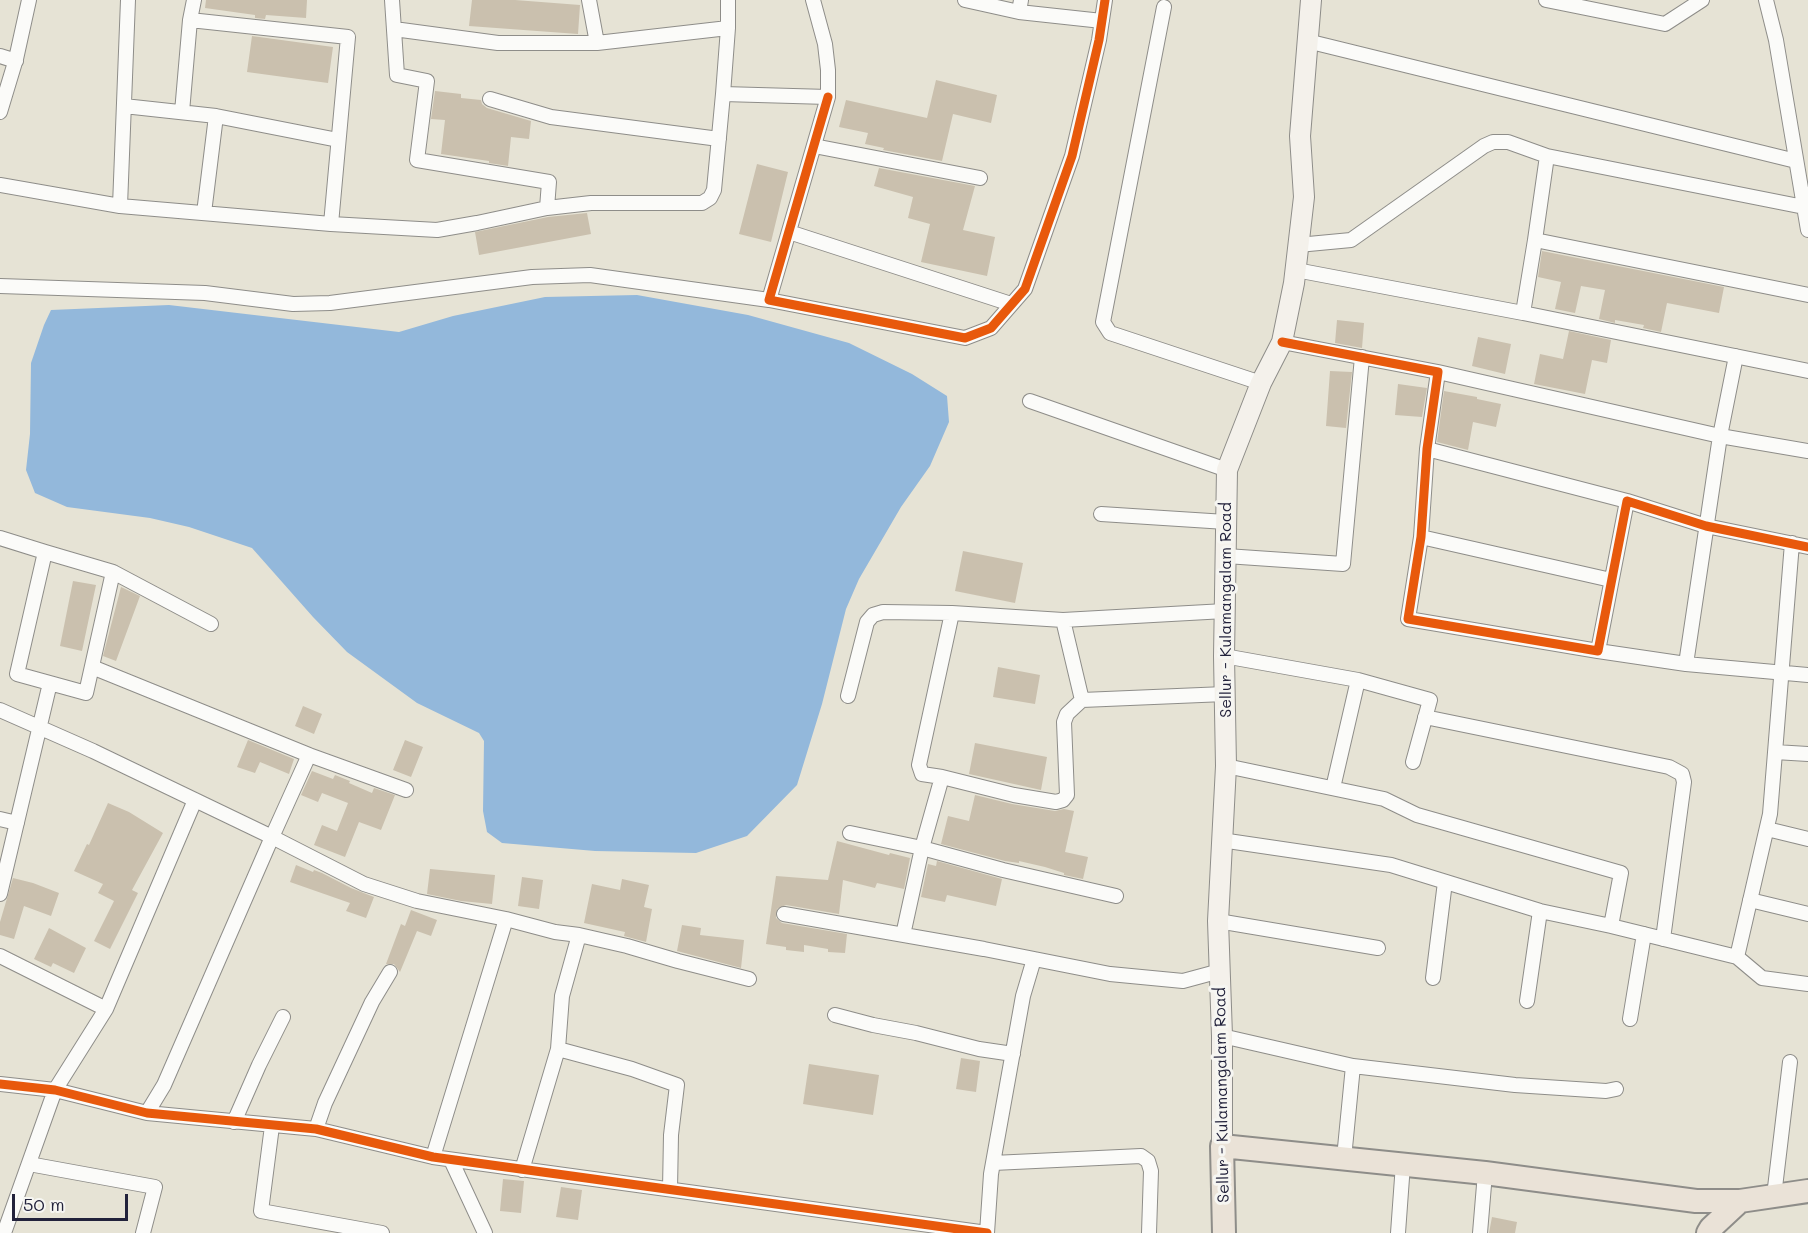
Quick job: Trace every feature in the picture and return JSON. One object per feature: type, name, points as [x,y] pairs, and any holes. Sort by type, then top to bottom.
[{"type":"main road","name":"Sellur - Kulamangalam Road","points":[[1224,1233],[1218,921],[1226,766],[1224,656],[1227,470],[1261,383],[1282,342],[1296,270],[1304,197],[1300,135],[1311,0]]},
{"type":"main road","points":[[1222,1146],[1485,1173],[1696,1201],[1740,1201],[1808,1191]]},
{"type":"main road","points":[[1708,1233],[1740,1201]]},
{"type":"street","points":[[0,112],[16,60],[29,0]]},
{"type":"street","points":[[120,206],[128,0]]},
{"type":"street","points":[[182,112],[190,20],[194,0]]},
{"type":"street","points":[[392,0],[397,75],[427,81],[417,160],[549,182],[547,208]]},
{"type":"street","points":[[589,0],[597,43]]},
{"type":"street","points":[[0,185],[120,206],[331,224],[437,230],[547,208],[591,203],[702,203],[710,198],[714,190],[728,28],[728,0]]},
{"type":"street","points":[[769,300],[828,97],[825,44],[813,0]]},
{"type":"street","points":[[964,0],[1020,6],[1102,21]]},
{"type":"street","points":[[0,286],[205,293],[293,304],[330,303],[532,277],[590,275],[769,300],[965,338],[991,328],[1025,289],[1072,156],[1099,40],[1105,0]]},
{"type":"street","points":[[1546,0],[1665,24],[1702,0]]},
{"type":"street","points":[[1766,0],[1776,40],[1796,161],[1806,200],[1807,224]]},
{"type":"street","points":[[1164,7],[1103,322],[1110,333],[1261,383]]},
{"type":"street","points":[[190,20],[348,37],[331,224]]},
{"type":"street","points":[[394,29],[498,43],[597,43],[728,28]]},
{"type":"street","points":[[1307,41],[1796,161]]},
{"type":"street","points":[[0,56],[16,60]]},
{"type":"street","points":[[723,94],[828,97]]},
{"type":"street","points":[[490,99],[551,117],[719,139]]},
{"type":"street","points":[[124,106],[216,116],[339,140]]},
{"type":"street","points":[[204,213],[216,116]]},
{"type":"street","points":[[1298,245],[1351,240],[1492,142],[1508,142],[1529,147],[1547,156],[1806,200]]},
{"type":"street","points":[[814,146],[980,178]]},
{"type":"street","points":[[1523,313],[1547,156]]},
{"type":"street","points":[[789,232],[1011,304]]},
{"type":"street","points":[[1534,240],[1808,296]]},
{"type":"street","points":[[1296,270],[1808,371]]},
{"type":"street","points":[[1282,342],[1438,372],[1720,436],[1808,451]]},
{"type":"street","points":[[1226,556],[1343,564],[1362,357]]},
{"type":"street","points":[[1686,664],[1720,436],[1736,357]]},
{"type":"street","points":[[1438,372],[1427,449],[1421,537],[1408,619],[1686,664],[1808,675]]},
{"type":"street","points":[[1030,401],[1227,470]]},
{"type":"street","points":[[1427,449],[1627,501],[1706,526],[1808,547]]},
{"type":"street","points":[[1598,651],[1627,501]]},
{"type":"street","points":[[1101,514],[1226,522]]},
{"type":"street","points":[[1421,537],[1611,580]]},
{"type":"street","points":[[0,538],[113,572],[211,624]]},
{"type":"street","points":[[1737,957],[1770,814],[1792,543]]},
{"type":"street","points":[[45,552],[17,674],[86,693],[113,572]]},
{"type":"street","points":[[848,696],[867,622],[873,615],[883,612],[952,613],[1063,620],[1225,611]]},
{"type":"street","points":[[952,613],[919,765],[922,774],[1056,802],[1063,800],[1067,795],[1064,722],[1075,706],[1063,620]]},
{"type":"street","points":[[1224,656],[1358,680],[1430,700],[1413,762]]},
{"type":"street","points":[[92,667],[309,755],[406,790]]},
{"type":"street","points":[[1333,788],[1358,680]]},
{"type":"street","points":[[0,894],[50,683]]},
{"type":"street","points":[[1075,706],[1225,694]]},
{"type":"street","points":[[0,710],[40,726],[195,800],[364,884],[417,901],[506,919],[555,932],[579,935],[749,979]]},
{"type":"street","points":[[1425,717],[1670,767],[1682,774],[1684,782],[1663,939]]},
{"type":"street","points":[[1775,752],[1808,754]]},
{"type":"street","points":[[147,1113],[165,1085],[309,755]]},
{"type":"street","points":[[1226,766],[1384,799],[1417,815],[1621,873],[1611,926]]},
{"type":"street","points":[[903,934],[922,848],[942,777]]},
{"type":"street","points":[[4,1233],[55,1090],[106,1009],[195,800]]},
{"type":"street","points":[[0,819],[17,823]]},
{"type":"street","points":[[1767,829],[1808,839]]},
{"type":"street","points":[[850,833],[922,848],[1003,870],[1116,896]]},
{"type":"street","points":[[1221,840],[1391,865],[1539,912],[1611,926],[1737,957],[1762,978],[1808,984]]},
{"type":"street","points":[[1433,978],[1445,882]]},
{"type":"street","points":[[1750,900],[1808,914]]},
{"type":"street","points":[[1527,1001],[1539,912]]},
{"type":"street","points":[[784,914],[903,934],[1110,974],[1184,981],[1220,971]]},
{"type":"street","points":[[433,1157],[506,919]]},
{"type":"street","points":[[1218,921],[1378,948]]},
{"type":"street","points":[[1630,1019],[1644,934]]},
{"type":"street","points":[[522,1170],[558,1049],[562,996],[579,935]]},
{"type":"street","points":[[0,956],[106,1009]]},
{"type":"street","points":[[0,1084],[55,1090],[147,1113],[316,1129],[451,1160],[670,1189],[904,1228],[987,1233],[993,1162],[1023,996],[1034,959]]},
{"type":"street","points":[[316,1129],[325,1103],[372,1002],[390,972]]},
{"type":"street","points":[[835,1016],[979,1049],[1013,1054]]},
{"type":"street","points":[[234,1122],[283,1017]]},
{"type":"street","points":[[1222,1036],[1353,1066],[1515,1085],[1606,1091],[1616,1089]]},
{"type":"street","points":[[558,1049],[632,1069],[677,1085],[671,1135],[670,1189]]},
{"type":"street","points":[[1774,1196],[1790,1062]]},
{"type":"street","points":[[1344,1158],[1353,1066]]},
{"type":"street","points":[[272,1126],[261,1211],[382,1233]]},
{"type":"street","points":[[993,1162],[1141,1156],[1148,1161],[1151,1171],[1149,1233]]},
{"type":"street","points":[[451,1160],[485,1233]]},
{"type":"street","points":[[29,1164],[155,1187],[143,1233]]},
{"type":"street","points":[[1398,1233],[1403,1164]]},
{"type":"street","points":[[1480,1233],[1485,1173]]},
{"type":"water","points":[[637,295],[748,315],[849,343],[912,374],[947,396],[949,422],[930,466],[901,507],[859,579],[846,609],[822,704],[797,785],[747,836],[696,853],[595,851],[502,843],[487,832],[483,811],[484,741],[479,733],[417,703],[347,652],[252,548],[189,527],[150,518],[67,507],[35,493],[26,470],[30,434],[31,363],[51,310],[169,305],[399,332],[453,316],[545,297]]},
{"type":"building","points":[[206,0],[307,0],[306,18],[266,15],[265,19],[255,18],[255,15],[205,8]]},
{"type":"building","points":[[472,0],[515,0],[580,5],[578,34],[469,26]]},
{"type":"building","points":[[252,36],[333,47],[328,83],[247,72]]},
{"type":"building","points":[[936,80],[997,95],[991,123],[953,114],[942,161],[883,150],[884,148],[865,144],[868,133],[839,127],[846,100],[927,118]]},
{"type":"building","points":[[435,91],[461,94],[461,98],[481,100],[487,108],[531,121],[529,139],[511,137],[508,166],[441,154],[445,120],[431,119]]},
{"type":"building","points":[[757,164],[788,172],[771,242],[739,234]]},
{"type":"building","points":[[879,168],[975,186],[963,230],[995,237],[987,276],[921,262],[930,224],[908,218],[913,197],[874,186]]},
{"type":"building","points":[[587,213],[591,234],[479,255],[475,232],[548,217]]},
{"type":"building","points":[[1542,251],[1724,287],[1719,313],[1667,303],[1661,332],[1643,328],[1644,325],[1615,320],[1615,323],[1599,319],[1605,290],[1581,286],[1575,313],[1555,309],[1561,282],[1538,277]]},
{"type":"building","points":[[1337,320],[1364,323],[1362,348],[1335,343]]},
{"type":"building","points":[[1569,331],[1611,340],[1607,363],[1592,360],[1585,394],[1534,384],[1540,354],[1563,359]]},
{"type":"building","points":[[1478,337],[1511,344],[1505,374],[1472,366]]},
{"type":"building","points":[[1330,371],[1352,372],[1346,428],[1326,426]]},
{"type":"building","points":[[1398,384],[1427,388],[1422,417],[1395,415]]},
{"type":"building","points":[[1444,391],[1501,404],[1496,427],[1473,422],[1468,450],[1437,442]]},
{"type":"building","points":[[963,551],[1023,563],[1015,603],[955,591]]},
{"type":"building","points":[[73,581],[96,585],[82,651],[60,646]]},
{"type":"building","points":[[121,587],[140,596],[116,661],[103,656]]},
{"type":"building","points":[[998,667],[1040,675],[1035,704],[993,697]]},
{"type":"building","points":[[303,706],[322,714],[314,734],[295,726]]},
{"type":"building","points":[[248,740],[294,759],[289,774],[260,762],[255,773],[237,767]]},
{"type":"building","points":[[405,740],[423,747],[411,777],[393,770]]},
{"type":"building","points":[[975,743],[1047,757],[1041,790],[969,774]]},
{"type":"building","points":[[312,771],[333,779],[335,775],[372,793],[374,788],[395,795],[381,830],[359,822],[345,857],[314,845],[322,825],[337,831],[348,803],[322,793],[318,802],[301,795]]},
{"type":"building","points":[[975,795],[1055,811],[1064,809],[1074,811],[1065,852],[1088,857],[1083,879],[1064,875],[1064,873],[1045,867],[1019,861],[1019,863],[1005,861],[941,844],[948,816],[969,821]]},
{"type":"building","points":[[108,803],[129,812],[163,833],[132,890],[138,893],[110,949],[94,941],[114,901],[98,893],[103,884],[74,871]]},
{"type":"building","points":[[837,841],[889,855],[890,853],[910,858],[904,889],[877,883],[875,888],[843,880],[839,914],[786,905],[777,909],[776,918],[782,923],[847,934],[845,953],[828,952],[828,949],[804,945],[804,952],[786,950],[786,947],[766,944],[776,876],[828,880]]},
{"type":"building","points":[[937,861],[1002,879],[996,906],[947,895],[945,902],[921,897],[928,864],[936,866]]},
{"type":"building","points":[[296,865],[322,873],[374,897],[366,918],[346,911],[350,903],[290,882]]},
{"type":"building","points":[[430,869],[495,875],[492,904],[427,894]]},
{"type":"building","points":[[522,877],[543,880],[539,909],[518,906]]},
{"type":"building","points":[[13,878],[59,893],[51,916],[24,906],[14,939],[0,935],[0,922]]},
{"type":"building","points":[[622,879],[649,885],[644,907],[652,909],[646,942],[624,936],[625,932],[584,923],[592,884],[620,890]]},
{"type":"building","points":[[411,910],[437,920],[431,936],[417,931],[400,972],[394,964],[386,964],[401,924],[405,926]]},
{"type":"building","points":[[682,925],[701,928],[700,935],[744,940],[741,968],[677,951]]},
{"type":"building","points":[[49,928],[86,948],[74,973],[53,963],[51,967],[34,959]]},
{"type":"building","points":[[961,1058],[980,1061],[976,1092],[956,1089]]},
{"type":"building","points":[[809,1064],[879,1075],[873,1115],[803,1104]]},
{"type":"building","points":[[503,1179],[524,1181],[521,1213],[500,1211]]},
{"type":"building","points":[[561,1187],[582,1190],[578,1220],[556,1217]]},
{"type":"building","points":[[1492,1217],[1517,1222],[1515,1233],[1489,1233]]},
{"type":"cycle path","points":[[828,97],[769,300],[965,338],[991,328],[1025,289],[1072,156],[1099,40],[1105,0]]},
{"type":"cycle path","points":[[1282,342],[1438,372],[1427,449],[1421,537],[1408,619],[1598,651],[1627,501],[1706,526],[1808,547]]},
{"type":"cycle path","points":[[0,1084],[55,1090],[147,1113],[316,1129],[433,1157],[987,1233]]}]
